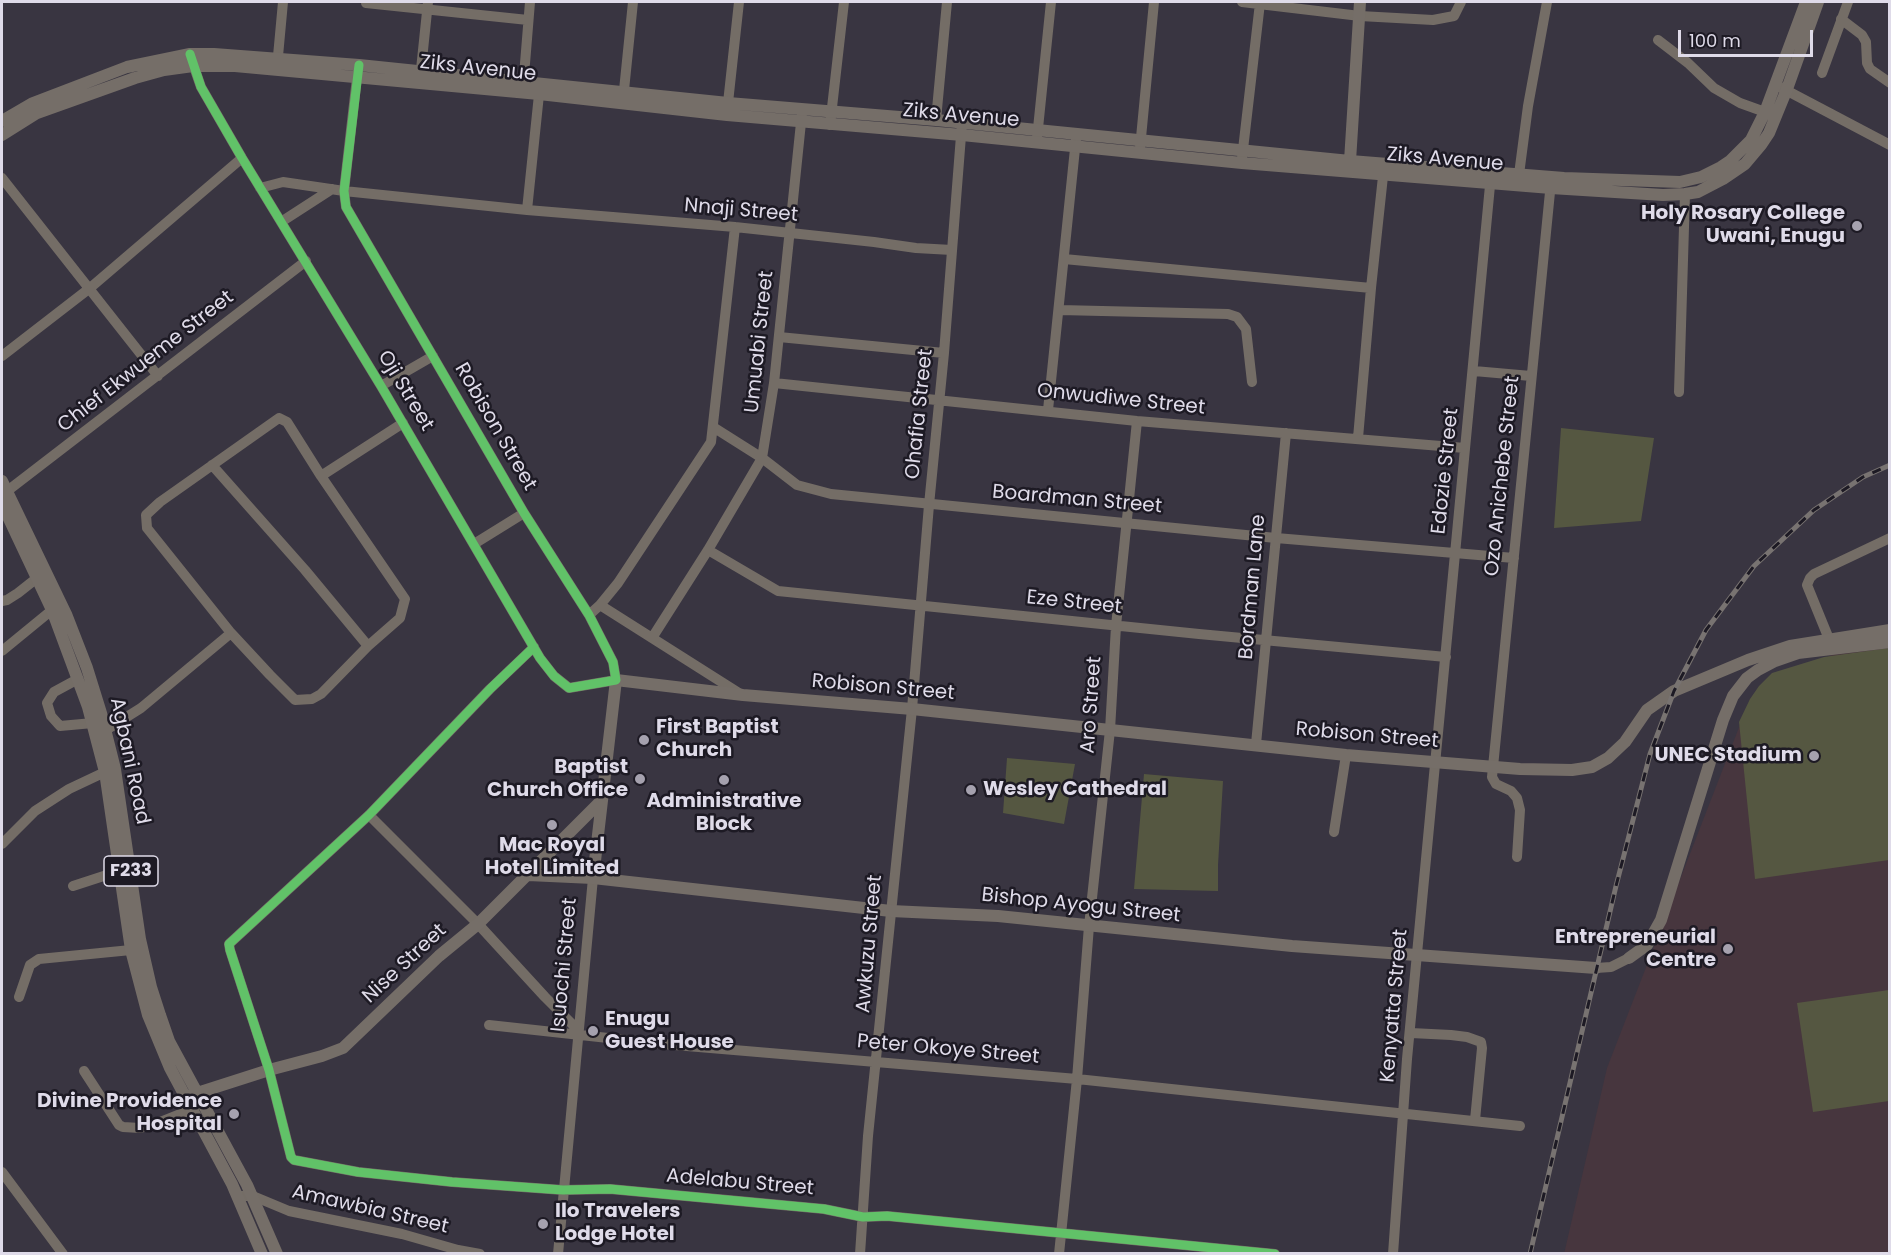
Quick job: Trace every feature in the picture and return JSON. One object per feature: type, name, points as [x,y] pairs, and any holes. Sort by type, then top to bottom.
[{"type":"main road","points":[[1350,166],[1360,2]]},
{"type":"main road","name":"Ziks Avenue","points":[[1551,183],[1649,183],[1692,180],[1709,174],[1730,161],[1751,140],[1765,112],[1806,2]]},
{"type":"main road","name":"Ziks Avenue","points":[[1140,146],[1242,163],[1350,166],[1491,177],[1663,195],[1698,192],[1732,173],[1753,156],[1769,133],[1818,2]]},
{"type":"main road","name":"Ziks Avenue","points":[[2,135],[37,113],[70,100],[214,54],[277,63],[801,116],[830,125],[962,129],[1140,146],[1243,149],[1350,166]]},
{"type":"main road","name":"Ziks Avenue","points":[[2,122],[33,102],[127,67],[192,60]]},
{"type":"main road","name":"Ziks Avenue","points":[[801,116],[832,112],[936,120],[962,129]]},
{"type":"main road","name":"Agbani Road","points":[[3,489],[66,614],[87,668],[115,769],[146,969],[191,1095],[193,1109],[237,1196],[262,1254]]},
{"type":"main road","name":"Agbani Road","points":[[2,504],[52,610],[93,723],[105,772],[130,950],[158,1041],[253,1196],[277,1254]]},
{"type":"main road","name":"Robison Street","points":[[616,680],[743,695],[912,709],[1346,755],[1492,767],[1572,770],[1592,767],[1608,758],[1619,749],[1647,710],[1674,691],[1741,663],[1790,646],[1890,630]]},
{"type":"main road","points":[[1629,958],[1647,945],[1661,920],[1724,720],[1733,696],[1747,678],[1775,661],[1798,653],[1890,642]]},
{"type":"main road","points":[[1741,663],[1747,678]]},
{"type":"main road","name":"Isuochi Street","points":[[592,878],[616,680]]},
{"type":"main road","name":"Nise Street","points":[[191,1095],[343,1048],[439,956],[478,924],[602,800]]},
{"type":"main road","name":"Bishop Ayogu Street","points":[[528,875],[592,878],[891,910],[998,916],[1280,945],[1596,968]]},
{"type":"street","points":[[277,63],[283,2]]},
{"type":"street","points":[[523,87],[530,2]]},
{"type":"street","points":[[624,98],[633,2]]},
{"type":"street","points":[[727,109],[739,2]]},
{"type":"street","points":[[830,125],[844,2]]},
{"type":"street","points":[[936,120],[947,2]]},
{"type":"street","points":[[1037,136],[1051,2]]},
{"type":"street","points":[[1140,146],[1154,2]]},
{"type":"street","points":[[1242,2],[1359,16],[1446,19],[1455,16],[1461,2]]},
{"type":"street","points":[[1518,180],[1528,106],[1547,2]]},
{"type":"street","points":[[1822,73],[1848,2]]},
{"type":"street","points":[[366,3],[427,5],[528,20]]},
{"type":"street","points":[[1242,163],[1260,3]]},
{"type":"street","points":[[420,77],[427,5]]},
{"type":"street","points":[[1841,19],[1862,35],[1866,42],[1867,63],[1870,69],[1890,83]]},
{"type":"street","points":[[1658,40],[1688,63],[1714,88],[1740,103],[1765,112]]},
{"type":"street","name":"Oji Street","points":[[192,60],[201,87],[242,158],[381,386],[548,669],[568,688],[616,680]]},
{"type":"street","points":[[281,222],[338,190],[358,70]]},
{"type":"street","points":[[1774,85],[1787,89],[1890,145]]},
{"type":"street","points":[[526,210],[539,88]]},
{"type":"street","name":"Umuabi Street","points":[[652,638],[708,550],[762,458],[774,383],[801,116]]},
{"type":"street","name":"Ohafia Street","points":[[912,709],[962,129]]},
{"type":"street","points":[[1048,410],[1076,141]]},
{"type":"street","points":[[2,356],[90,288],[242,158]]},
{"type":"street","points":[[1358,438],[1384,169]]},
{"type":"street","name":"Edozie Street","points":[[1437,762],[1491,177]]},
{"type":"street","points":[[2,178],[158,376]]},
{"type":"street","name":"Nnaji Street","points":[[260,188],[283,182],[526,210],[735,227],[874,242],[916,249],[952,250]]},
{"type":"street","name":"Ozo Anichebe Street","points":[[1492,767],[1551,183]]},
{"type":"street","name":"Robison Street","points":[[338,190],[362,237],[524,513],[589,615],[613,662],[616,680]]},
{"type":"street","points":[[1679,392],[1685,194]]},
{"type":"street","points":[[589,615],[618,583],[711,442],[735,227]]},
{"type":"street","points":[[1064,259],[1371,288]]},
{"type":"street","name":"Chief Ekwueme Street","points":[[3,489],[158,376],[306,261]]},
{"type":"street","points":[[1060,310],[1228,314],[1238,317],[1246,329],[1252,382]]},
{"type":"street","points":[[779,337],[944,353]]},
{"type":"street","points":[[381,386],[433,356]]},
{"type":"street","points":[[1474,371],[1531,376]]},
{"type":"street","name":"Onwudiwe Street","points":[[774,383],[1137,421],[1465,448]]},
{"type":"street","points":[[279,418],[287,422],[321,476],[405,599],[400,618],[368,646],[321,694],[312,699],[295,700],[231,633],[147,528],[146,515],[160,502],[279,418]]},
{"type":"street","name":"Aro Street","points":[[1059,1254],[1077,1079],[1089,926],[1110,730],[1116,626],[1137,421]]},
{"type":"street","points":[[321,476],[403,423]]},
{"type":"street","name":"Boardman Street","points":[[713,427],[762,458],[792,481],[806,488],[831,494],[1276,538],[1514,558]]},
{"type":"street","name":"Bordman Lane","points":[[1256,744],[1286,433]]},
{"type":"street","points":[[212,465],[305,570],[368,646]]},
{"type":"street","points":[[474,544],[524,513]]},
{"type":"street","points":[[1829,639],[1807,585],[1810,578],[1890,538]]},
{"type":"street","name":"Eze Street","points":[[708,550],[778,591],[1446,657]]},
{"type":"street","points":[[2,601],[18,593],[37,578]]},
{"type":"street","points":[[600,605],[743,695]]},
{"type":"street","points":[[2,651],[52,610]]},
{"type":"street","points":[[106,730],[141,708],[231,633]]},
{"type":"street","points":[[269,1070],[229,944],[369,814],[534,647]]},
{"type":"street","points":[[78,679],[54,692],[48,704],[51,716],[60,726],[93,723]]},
{"type":"street","name":"Awkuzu Street","points":[[860,1254],[868,1136],[912,709]]},
{"type":"street","points":[[1334,832],[1346,755]]},
{"type":"street","name":"Kenyatta Street","points":[[1393,1254],[1437,762]]},
{"type":"street","points":[[1492,767],[1493,780],[1496,784],[1514,793],[1519,804],[1517,857]]},
{"type":"street","points":[[2,844],[35,811],[69,789],[105,772]]},
{"type":"street","points":[[369,814],[478,924],[578,1032]]},
{"type":"street","points":[[73,886],[119,871]]},
{"type":"street","name":"Isuochi Street","points":[[558,1254],[592,878]]},
{"type":"street","points":[[19,997],[30,965],[39,959],[130,950]]},
{"type":"street","name":"Bishop Ayogu Street","points":[[1596,968],[1611,967],[1629,958]]},
{"type":"street","name":"Peter Okoye Street","points":[[489,1025],[1077,1079],[1520,1126]]},
{"type":"street","points":[[1411,1033],[1467,1037],[1481,1042],[1475,1120]]},
{"type":"street","name":"Adelabu Street","points":[[269,1070],[291,1157],[294,1160],[358,1172],[452,1182],[563,1190],[633,1192],[824,1209],[863,1217],[887,1216],[1275,1254]]},
{"type":"street","points":[[84,1071],[119,1125],[123,1127],[140,1128],[153,1125],[193,1109]]},
{"type":"street","points":[[2,1172],[63,1254]]},
{"type":"street","points":[[237,1196],[253,1196]]},
{"type":"street","name":"Amawbia Street","points":[[253,1196],[289,1211],[402,1234],[458,1252],[480,1254]]},
{"type":"shaded area","points":[[1889,645],[1889,1253],[1564,1254],[1607,1068],[1750,699],[1848,646]]},
{"type":"green space","points":[[1561,428],[1654,438],[1641,521],[1554,528]]},
{"type":"green space","points":[[1889,648],[1889,860],[1755,879],[1739,722],[1750,699],[1772,673],[1824,657]]},
{"type":"green space","points":[[1007,758],[1075,764],[1064,824],[1003,813]]},
{"type":"green space","points":[[1144,774],[1223,781],[1218,891],[1134,889]]},
{"type":"green space","points":[[1889,990],[1889,1101],[1813,1112],[1797,1003]]},
{"type":"railway","points":[[1530,1254],[1616,886],[1650,754],[1674,691],[1706,630],[1754,566],[1814,510],[1863,477],[1890,465]]},
{"type":"cycle path","points":[[190,54],[201,87],[242,158],[381,386],[540,658],[554,676],[569,688],[616,680],[613,662],[589,615],[524,513],[346,207],[344,191],[359,65]]},
{"type":"cycle path","points":[[534,647],[490,689],[369,815],[229,944],[269,1070],[291,1157],[294,1160],[358,1172],[452,1182],[563,1190],[610,1189],[824,1209],[863,1217],[887,1216],[1275,1254]]},
{"type":"place","name":"Holy Rosary College Uwani, Enugu","points":[[1857,226]]},
{"type":"place","name":"First Baptist Church","points":[[644,740]]},
{"type":"place","name":"UNEC Stadium","points":[[1814,756]]},
{"type":"place","name":"Baptist Church Office","points":[[640,779]]},
{"type":"place","name":"Administrative Block","points":[[724,780]]},
{"type":"place","name":"Wesley Cathedral","points":[[971,790]]},
{"type":"place","name":"Mac Royal Hotel Limited","points":[[552,825]]},
{"type":"place","name":"Entrepreneurial Centre","points":[[1728,949]]},
{"type":"place","name":"Enugu Guest House","points":[[593,1031]]},
{"type":"place","name":"Divine Providence Hospital","points":[[234,1114]]},
{"type":"place","name":"Ilo Travelers Lodge Hotel","points":[[543,1224]]}]
